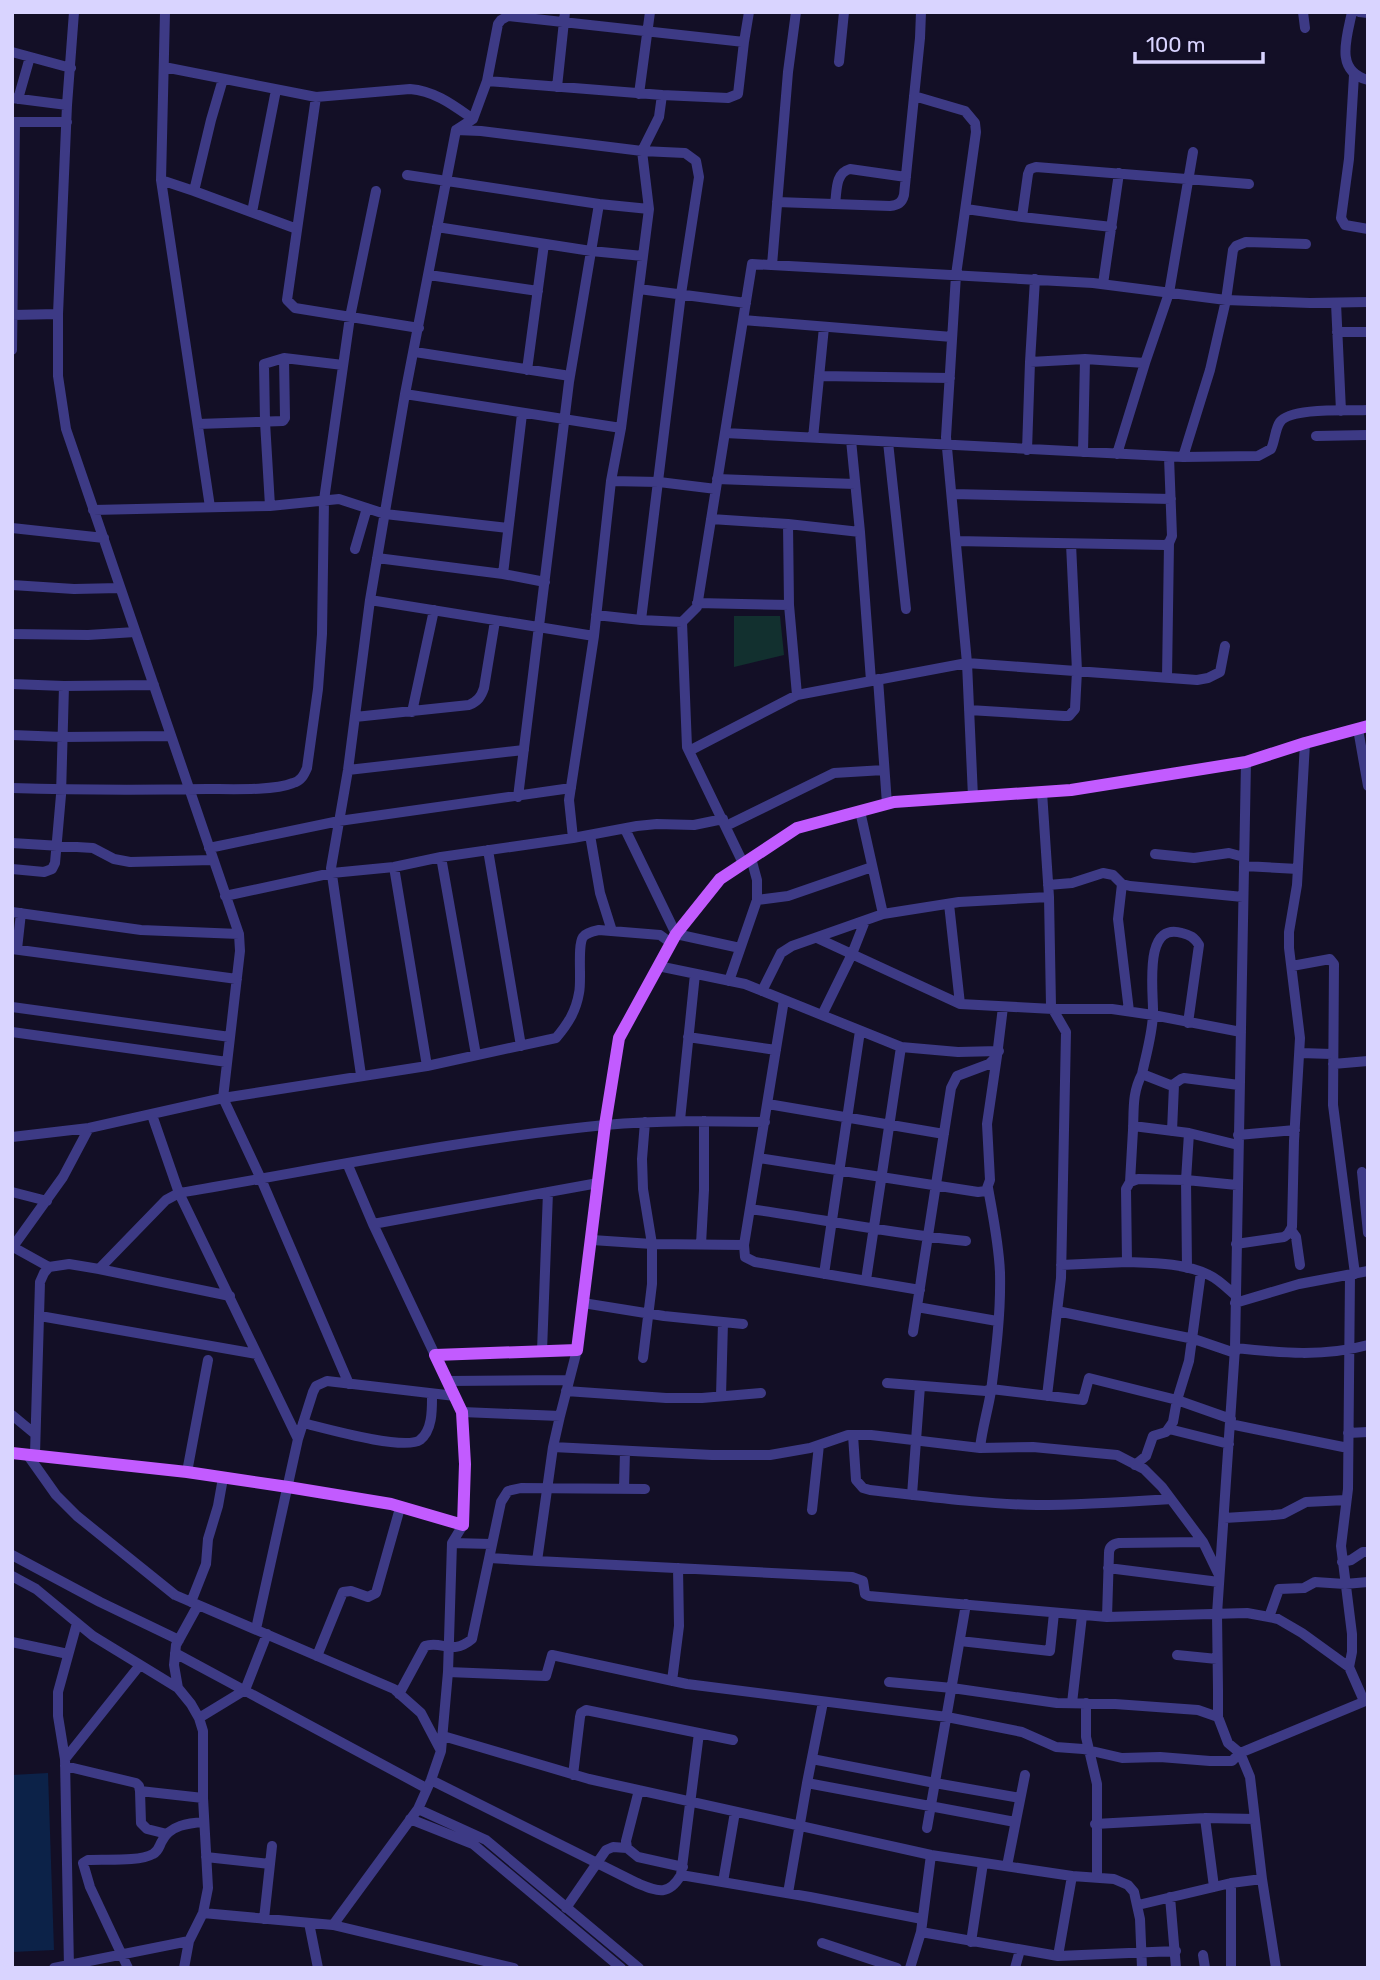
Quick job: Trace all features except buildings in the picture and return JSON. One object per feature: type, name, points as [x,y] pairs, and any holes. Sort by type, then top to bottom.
[{"type":"main road","points":[[12,1453],[187,1472],[288,1487],[391,1504],[463,1525],[465,1464],[462,1412],[435,1355],[577,1350],[605,1125],[619,1038],[673,938],[720,879],[797,828],[887,804],[1071,790],[1246,762],[1363,727]]},
{"type":"street","points":[[74,12],[58,314],[58,376],[66,429],[239,934],[240,951],[223,1098],[261,1179],[349,1384]]},
{"type":"street","points":[[165,12],[161,180],[210,507]]},
{"type":"street","points":[[639,94],[650,12]]},
{"type":"street","points":[[487,82],[662,96],[728,98],[735,96],[739,90],[749,12]]},
{"type":"street","points":[[772,265],[788,72],[796,12]]},
{"type":"street","points":[[839,62],[844,12]]},
{"type":"street","points":[[777,202],[895,206],[902,201],[921,12]]},
{"type":"street","points":[[1303,12],[1305,28]]},
{"type":"street","points":[[1352,12],[1345,51],[1349,69],[1354,75],[1368,80]]},
{"type":"street","points":[[1359,12],[1368,13]]},
{"type":"street","points":[[361,1075],[331,868],[348,770],[377,558],[405,394],[456,130],[473,119],[487,82],[498,23],[504,17],[564,17],[647,31],[744,42]]},
{"type":"street","points":[[557,87],[564,17]]},
{"type":"street","points":[[12,52],[71,68]]},
{"type":"street","points":[[30,57],[15,99],[67,105]]},
{"type":"street","points":[[164,67],[316,97],[423,90],[435,94],[473,119]]},
{"type":"street","points":[[1354,75],[1342,218],[1345,225],[1368,229]]},
{"type":"street","points":[[194,191],[223,79]]},
{"type":"street","points":[[252,212],[275,90]]},
{"type":"street","points":[[573,838],[569,800],[594,636],[611,481],[621,428],[649,209],[642,151],[659,117],[662,96]]},
{"type":"street","points":[[914,96],[965,111],[975,123],[976,132],[957,275],[947,446],[967,663],[973,797]]},
{"type":"street","points":[[316,97],[287,300],[295,308],[419,328]]},
{"type":"street","points":[[12,350],[14,122],[67,122]]},
{"type":"street","points":[[456,130],[642,151],[685,153],[696,161],[698,166],[699,177],[681,294],[641,620]]},
{"type":"street","points":[[1116,454],[1169,293],[1193,152]]},
{"type":"street","points":[[1022,217],[1028,174],[1032,168],[1039,166],[1249,184]]},
{"type":"street","points":[[835,204],[839,177],[843,171],[850,169],[906,177]]},
{"type":"street","points":[[1103,284],[1119,173]]},
{"type":"street","points":[[407,175],[649,209]]},
{"type":"street","points":[[161,180],[297,229]]},
{"type":"street","points":[[12,788],[246,789],[290,785],[303,776],[307,768],[319,675],[323,609],[324,500],[350,317],[376,191]]},
{"type":"street","points":[[518,797],[570,376],[599,204]]},
{"type":"street","points":[[966,209],[1112,227]]},
{"type":"street","points":[[437,227],[591,251],[643,256]]},
{"type":"street","points":[[1183,457],[1210,370],[1236,246],[1246,242],[1306,244]]},
{"type":"street","points":[[527,370],[544,244]]},
{"type":"street","points":[[729,981],[757,900],[757,880],[724,823],[687,747],[682,622],[697,607],[752,264],[1103,284],[1226,300],[1368,302]]},
{"type":"street","points":[[429,275],[538,291]]},
{"type":"street","points":[[1027,450],[1035,279]]},
{"type":"street","points":[[639,289],[746,303]]},
{"type":"street","points":[[1336,303],[1341,411]]},
{"type":"street","points":[[13,316],[58,314]]},
{"type":"street","points":[[743,320],[953,337]]},
{"type":"street","points":[[813,438],[824,327]]},
{"type":"street","points":[[1337,332],[1368,332]]},
{"type":"street","points":[[415,352],[570,376]]},
{"type":"street","points":[[198,424],[281,422],[285,419],[284,358]]},
{"type":"street","points":[[270,506],[263,369],[266,362],[284,358],[343,365]]},
{"type":"street","points":[[1030,362],[1085,359],[1145,363]]},
{"type":"street","points":[[1083,452],[1085,359]]},
{"type":"street","points":[[819,376],[950,378]]},
{"type":"street","points":[[405,394],[621,428]]},
{"type":"street","points":[[725,433],[1169,457],[1258,457],[1271,449],[1278,424],[1283,419],[1305,413],[1368,410]]},
{"type":"street","points":[[503,574],[522,414]]},
{"type":"street","points":[[1316,436],[1368,435]]},
{"type":"street","points":[[851,440],[887,804]]},
{"type":"street","points":[[888,442],[906,609]]},
{"type":"street","points":[[1167,677],[1169,543],[1172,536],[1169,457]]},
{"type":"street","points":[[611,481],[855,484]]},
{"type":"street","points":[[952,494],[1171,499]]},
{"type":"street","points":[[93,510],[270,506],[339,499],[385,514],[508,528]]},
{"type":"street","points":[[355,549],[366,508]]},
{"type":"street","points":[[711,519],[860,532]]},
{"type":"street","points":[[788,524],[789,605],[797,695]]},
{"type":"street","points":[[12,528],[104,538]]},
{"type":"street","points":[[956,541],[1160,547],[1169,543]]},
{"type":"street","points":[[969,710],[1069,716],[1077,706],[1071,544]]},
{"type":"street","points":[[377,558],[545,582]]},
{"type":"street","points":[[12,584],[74,589],[120,588]]},
{"type":"street","points":[[370,600],[594,636]]},
{"type":"street","points":[[697,603],[789,605]]},
{"type":"street","points":[[412,712],[434,611]]},
{"type":"street","points":[[596,615],[682,622]]},
{"type":"street","points":[[355,717],[469,705],[481,697],[495,621]]},
{"type":"street","points":[[12,634],[88,635],[135,632]]},
{"type":"street","points":[[689,751],[797,695],[967,663],[1197,680],[1214,676],[1222,669],[1225,646]]},
{"type":"street","points":[[12,684],[154,685]]},
{"type":"street","points":[[12,869],[49,871],[55,863],[61,789],[64,686]]},
{"type":"street","points":[[1363,727],[1368,786]]},
{"type":"street","points":[[12,735],[171,736]]},
{"type":"street","points":[[1300,1265],[1296,1237],[1291,1230],[1300,1038],[1289,932],[1310,742]]},
{"type":"street","points":[[348,770],[524,750]]},
{"type":"street","points":[[1246,762],[1235,1350],[1217,1614],[1217,1659],[1219,1717],[1228,1743],[1240,1753],[1250,1777],[1276,1968]]},
{"type":"street","points":[[225,895],[332,873],[394,867],[625,828],[657,824],[724,823],[834,773],[884,770]]},
{"type":"street","points":[[209,848],[339,821],[571,788]]},
{"type":"street","points":[[1041,792],[1049,897],[1051,1006],[1066,1032],[1061,1265],[1047,1396]]},
{"type":"street","points":[[860,811],[883,914]]},
{"type":"street","points":[[625,828],[673,938]]},
{"type":"street","points":[[590,835],[600,893],[612,930]]},
{"type":"street","points":[[12,843],[93,848],[114,859],[130,862],[213,860]]},
{"type":"street","points":[[488,850],[521,1046]]},
{"type":"street","points":[[1155,854],[1194,858],[1228,853],[1244,862],[1298,869]]},
{"type":"street","points":[[441,857],[476,1055]]},
{"type":"street","points":[[394,867],[427,1066]]},
{"type":"street","points":[[757,900],[788,896],[872,867]]},
{"type":"street","points":[[1048,885],[1072,883],[1103,873],[1113,875],[1125,885],[1243,897]]},
{"type":"street","points":[[1125,885],[1118,919],[1129,1011]]},
{"type":"street","points":[[762,991],[781,953],[792,946],[883,914],[949,904],[1049,897]]},
{"type":"street","points":[[949,904],[960,1004]]},
{"type":"street","points":[[237,979],[14,949],[17,913],[141,930],[239,934]]},
{"type":"street","points":[[822,1015],[866,921]]},
{"type":"street","points":[[12,1137],[89,1128],[223,1098],[427,1066],[556,1038],[572,1016],[579,992],[581,944],[583,937],[590,932],[612,930],[660,935],[740,948]]},
{"type":"street","points":[[1128,1262],[1126,1189],[1130,1182],[1133,1100],[1142,1074],[1153,1015],[1151,988],[1155,950],[1163,933],[1174,930],[1193,937],[1199,945],[1188,1023]]},
{"type":"street","points":[[817,938],[960,1004],[1112,1009],[1241,1032]]},
{"type":"street","points":[[1292,965],[1330,959],[1335,968],[1334,1105],[1349,1214],[1353,1274],[1346,1500],[1340,1546],[1352,1634],[1349,1667]]},
{"type":"street","points":[[658,966],[745,984],[901,1047],[998,1054]]},
{"type":"street","points":[[680,1120],[695,974]]},
{"type":"street","points":[[785,1000],[744,1245],[745,1256],[755,1262],[920,1290]]},
{"type":"street","points":[[12,1007],[230,1037]]},
{"type":"street","points":[[980,1448],[991,1389],[1000,1272],[988,1188],[990,1180],[987,1124],[1003,1007]]},
{"type":"street","points":[[824,1273],[860,1031]]},
{"type":"street","points":[[12,1032],[227,1062]]},
{"type":"street","points":[[688,1037],[776,1050]]},
{"type":"street","points":[[866,1280],[901,1047]]},
{"type":"street","points":[[1300,1053],[1333,1059],[1368,1061]]},
{"type":"street","points":[[913,1332],[953,1082],[957,1076],[989,1064],[998,1054]]},
{"type":"street","points":[[1142,1074],[1174,1085]]},
{"type":"street","points":[[1172,1131],[1174,1085],[1179,1080],[1240,1085]]},
{"type":"street","points":[[768,1104],[944,1134]]},
{"type":"street","points":[[152,1115],[179,1193],[298,1439]]},
{"type":"street","points":[[99,1269],[166,1200],[179,1193],[410,1151],[605,1125],[680,1120],[765,1122]]},
{"type":"street","points":[[701,1244],[704,1121]]},
{"type":"street","points":[[643,1358],[652,1284],[652,1244],[643,1189],[645,1122]]},
{"type":"street","points":[[1133,1126],[1238,1140],[1295,1130]]},
{"type":"street","points":[[89,1128],[63,1177],[47,1201],[17,1234],[13,1247],[49,1267],[69,1264],[230,1296]]},
{"type":"street","points":[[1187,1268],[1186,1180],[1189,1133]]},
{"type":"street","points":[[759,1157],[978,1192],[988,1188]]},
{"type":"street","points":[[347,1163],[435,1355]]},
{"type":"street","points":[[1342,1175],[1365,1171],[1368,1233]]},
{"type":"street","points":[[1130,1182],[1186,1180],[1237,1185]]},
{"type":"street","points":[[373,1224],[598,1183]]},
{"type":"street","points":[[12,1192],[47,1201]]},
{"type":"street","points":[[542,1352],[548,1192]]},
{"type":"street","points":[[750,1209],[966,1241]]},
{"type":"street","points":[[1236,1244],[1284,1237],[1291,1230]]},
{"type":"street","points":[[592,1240],[744,1245]]},
{"type":"street","points":[[1061,1265],[1165,1263],[1210,1275],[1236,1299]]},
{"type":"street","points":[[49,1267],[40,1282],[36,1434],[31,1454],[56,1495],[77,1516],[176,1595],[394,1689],[421,1713],[440,1751]]},
{"type":"street","points":[[1236,1299],[1368,1271]]},
{"type":"street","points":[[1169,1429],[1194,1339],[1201,1272]]},
{"type":"street","points":[[583,1303],[649,1314],[743,1324]]},
{"type":"street","points":[[917,1307],[997,1321]]},
{"type":"street","points":[[1057,1311],[1235,1350],[1288,1354],[1351,1350],[1368,1345]]},
{"type":"street","points":[[40,1317],[257,1354]]},
{"type":"street","points":[[722,1396],[723,1322]]},
{"type":"street","points":[[537,1561],[553,1447],[577,1350]]},
{"type":"street","points":[[187,1472],[208,1360]]},
{"type":"street","points":[[887,1383],[986,1391],[991,1389],[1083,1400],[1089,1378],[1177,1401],[1230,1422],[1348,1448]]},
{"type":"street","points":[[199,1718],[245,1690],[262,1632],[298,1439],[316,1386],[327,1381],[455,1396]]},
{"type":"street","points":[[447,1381],[568,1385],[639,1398],[761,1393]]},
{"type":"street","points":[[912,1495],[920,1386]]},
{"type":"street","points":[[303,1423],[400,1444],[411,1443],[423,1437],[427,1430],[433,1410],[432,1394]]},
{"type":"street","points":[[462,1412],[560,1416]]},
{"type":"street","points":[[12,1415],[36,1434]]},
{"type":"street","points":[[1135,1465],[1146,1456],[1153,1436],[1169,1429],[1229,1444]]},
{"type":"street","points":[[1348,1433],[1368,1432]]},
{"type":"street","points":[[553,1447],[712,1455],[770,1455],[819,1445],[848,1435],[872,1435],[980,1448],[1033,1447],[1117,1455],[1144,1469],[1171,1499],[1202,1542],[1220,1579]]},
{"type":"street","points":[[853,1435],[856,1480],[859,1485],[870,1490],[1034,1505],[1171,1499]]},
{"type":"street","points":[[812,1510],[819,1445]]},
{"type":"street","points":[[624,1489],[625,1451]]},
{"type":"street","points":[[178,1688],[175,1653],[195,1603],[223,1478]]},
{"type":"street","points":[[400,1694],[425,1646],[430,1643],[449,1648],[470,1641],[474,1634],[501,1502],[508,1491],[521,1488],[645,1489]]},
{"type":"street","points":[[1224,1517],[1283,1514],[1306,1502],[1346,1500]]},
{"type":"street","points":[[317,1656],[343,1592],[351,1591],[368,1597],[376,1593],[400,1508]]},
{"type":"street","points":[[333,1925],[414,1814],[429,1784],[440,1751],[448,1672],[452,1543],[463,1525]]},
{"type":"street","points":[[1107,1617],[1109,1549],[1114,1544],[1202,1542]]},
{"type":"street","points":[[452,1543],[492,1544]]},
{"type":"street","points":[[1342,1562],[1368,1552]]},
{"type":"street","points":[[12,1555],[179,1640]]},
{"type":"street","points":[[448,1672],[546,1676],[552,1655],[673,1681],[947,1717],[1022,1732],[1056,1747],[1089,1750],[1122,1758],[1160,1757],[1210,1762],[1232,1761],[1240,1753],[1366,1701],[1349,1667],[1278,1619],[1247,1613],[1082,1616],[866,1595],[863,1581],[857,1578],[490,1558]]},
{"type":"street","points":[[673,1681],[679,1626],[678,1568]]},
{"type":"street","points":[[1108,1568],[1220,1579]]},
{"type":"street","points":[[12,1576],[36,1589],[93,1636],[178,1688],[199,1718],[203,1731],[203,1798],[208,1888],[203,1913],[189,1941],[184,1968]]},
{"type":"street","points":[[1269,1617],[1279,1589],[1302,1589],[1314,1582],[1368,1582]]},
{"type":"street","points":[[927,1828],[966,1604]]},
{"type":"street","points":[[960,1641],[1050,1651],[1054,1613]]},
{"type":"street","points":[[1072,1703],[1082,1616]]},
{"type":"street","points":[[69,1966],[65,1763],[57,1703],[77,1623]]},
{"type":"street","points":[[12,1642],[68,1654]]},
{"type":"street","points":[[175,1653],[429,1784],[655,1890],[669,1889],[676,1883],[682,1871],[699,1733]]},
{"type":"street","points":[[1177,1655],[1217,1659]]},
{"type":"street","points":[[65,1763],[140,1665]]},
{"type":"street","points":[[889,1682],[1057,1703],[1115,1703],[1198,1710],[1219,1717]]},
{"type":"street","points":[[788,1893],[823,1702]]},
{"type":"street","points":[[1086,1703],[1086,1737],[1097,1784],[1097,1878]]},
{"type":"street","points":[[573,1774],[580,1717],[586,1710],[733,1740]]},
{"type":"street","points":[[443,1736],[573,1774],[931,1855],[1114,1880],[1128,1885],[1134,1892],[1138,1905],[1142,1968]]},
{"type":"street","points":[[812,1759],[1020,1798]]},
{"type":"street","points":[[65,1763],[136,1783],[140,1791],[141,1823],[147,1829],[167,1834]]},
{"type":"street","points":[[1007,1866],[1025,1775]]},
{"type":"street","points":[[807,1783],[1016,1822]]},
{"type":"street","points":[[627,1849],[626,1841],[639,1790]]},
{"type":"street","points":[[140,1791],[203,1798]]},
{"type":"street","points":[[723,1882],[735,1812]]},
{"type":"street","points":[[414,1814],[486,1840],[639,1968]]},
{"type":"street","points":[[414,1814],[472,1844],[621,1968]]},
{"type":"street","points":[[1096,1824],[1205,1818],[1255,1819]]},
{"type":"street","points":[[1205,1818],[1214,1887]]},
{"type":"street","points":[[128,1968],[90,1887],[83,1863],[88,1860],[148,1856],[157,1851],[167,1834],[182,1825],[204,1822]]},
{"type":"street","points":[[264,1919],[272,1846]]},
{"type":"street","points":[[566,1908],[610,1848],[627,1849],[638,1857],[723,1882],[922,1919]]},
{"type":"street","points":[[910,1968],[921,1933],[931,1855]]},
{"type":"street","points":[[206,1857],[270,1864]]},
{"type":"street","points":[[971,1942],[982,1863]]},
{"type":"street","points":[[1042,1968],[1052,1955],[1072,1876]]},
{"type":"street","points":[[1138,1905],[1231,1883],[1262,1879]]},
{"type":"street","points":[[1231,1883],[1231,1968]]},
{"type":"street","points":[[1170,1897],[1176,1968]]},
{"type":"street","points":[[203,1913],[333,1925],[514,1968]]},
{"type":"street","points":[[309,1923],[318,1968]]},
{"type":"street","points":[[921,1933],[1052,1955],[1175,1951]]},
{"type":"street","points":[[54,1968],[189,1941]]},
{"type":"street","points":[[822,1943],[897,1968]]},
{"type":"street","points":[[1016,1968],[1020,1951]]},
{"type":"street","points":[[1203,1955],[1205,1968]]},
{"type":"green space","points":[[734,616],[780,616],[784,655],[734,667]]},
{"type":"water","points":[[48,1773],[54,1950],[12,1952],[12,1775]]}]
